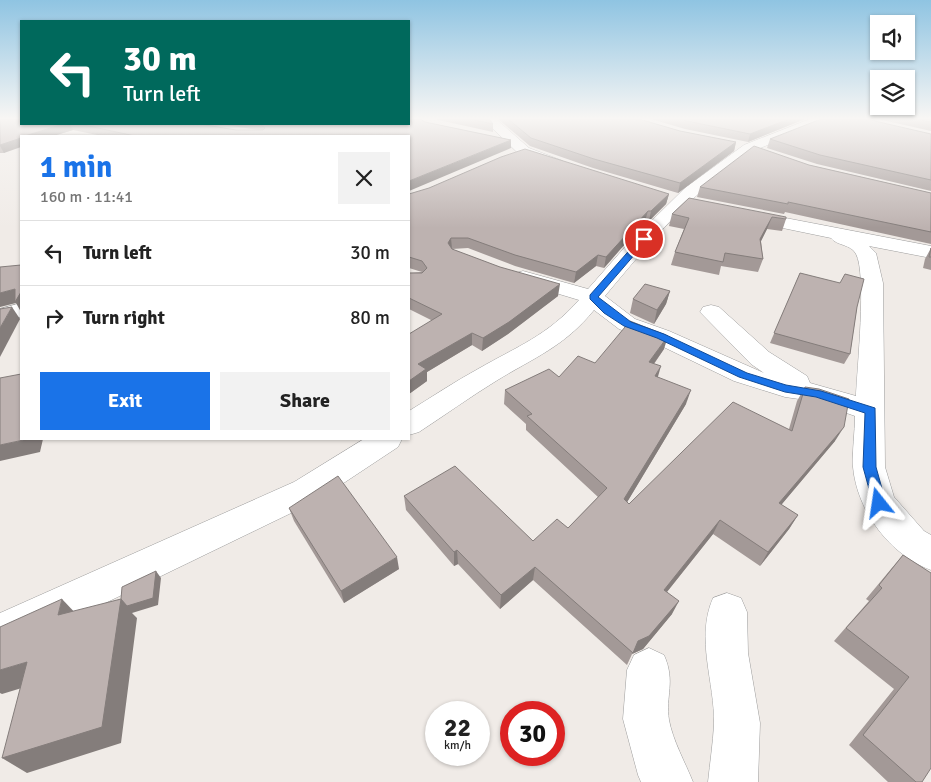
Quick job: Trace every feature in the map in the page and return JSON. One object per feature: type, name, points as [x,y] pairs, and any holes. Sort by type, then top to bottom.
[{"type":"street","points":[[539,155],[569,168]]},
{"type":"street","points":[[410,424],[487,375],[546,343],[570,324],[632,251],[681,201],[739,155]]},
{"type":"street","points":[[737,213],[931,252]]},
{"type":"street","points":[[832,233],[857,244],[866,253],[872,283],[869,467],[879,503],[911,542],[931,554]]},
{"type":"street","points":[[500,269],[593,297],[608,311],[627,324],[660,336],[743,375],[785,388],[817,394],[870,411]]},
{"type":"street","points":[[0,316],[20,310]]},
{"type":"street","points":[[711,312],[760,358],[817,394]]},
{"type":"street","points":[[0,634],[306,491],[385,440]]},
{"type":"street","points":[[727,612],[727,653],[737,723],[733,782]]},
{"type":"street","points":[[648,670],[646,719],[663,775],[668,782]]},
{"type":"building","points":[[410,155],[472,155],[410,181]]},
{"type":"building","points":[[546,155],[669,194],[651,211],[648,211],[606,257],[598,255],[576,272],[515,255],[468,238],[451,238],[448,243],[452,249],[500,267],[560,284],[509,322],[483,338],[472,333],[418,364],[426,369],[410,380],[410,333],[442,314],[410,298],[410,273],[422,273],[427,268],[422,261],[410,257],[410,194],[429,188],[501,157]]},
{"type":"building","points":[[583,155],[718,155],[680,183]]},
{"type":"building","points":[[741,155],[781,155],[809,165],[931,193],[931,232],[788,202],[788,204],[700,187]]},
{"type":"building","points":[[822,155],[931,155],[931,180]]},
{"type":"building","points":[[689,198],[786,217],[786,219],[772,217],[760,239],[763,259],[725,253],[723,262],[675,252],[689,218],[672,214]]},
{"type":"building","points":[[20,265],[20,294],[15,302],[15,289],[0,293],[0,267]]},
{"type":"building","points":[[800,273],[840,283],[845,274],[864,279],[857,307],[850,354],[774,333]]},
{"type":"building","points":[[645,284],[670,291],[657,310],[633,299]]},
{"type":"building","points":[[12,307],[0,328],[0,309]]},
{"type":"building","points":[[630,321],[668,336],[649,362],[661,366],[655,376],[691,390],[624,499],[629,504],[733,402],[792,431],[805,387],[819,389],[849,399],[844,427],[779,503],[798,515],[768,552],[720,520],[664,590],[679,601],[649,636],[638,641],[633,653],[535,567],[501,595],[457,550],[454,552],[404,496],[455,466],[533,541],[557,519],[568,528],[607,488],[527,416],[532,414],[505,390],[549,369],[559,377],[578,356],[595,363]]},
{"type":"building","points":[[20,374],[20,440],[23,440],[0,445],[0,378]]},
{"type":"building","points":[[338,476],[397,557],[341,591],[289,508]]},
{"type":"building","points":[[903,555],[931,573],[931,768],[922,782],[916,782],[863,735],[909,677],[846,628],[882,588],[879,585]]},
{"type":"building","points":[[156,571],[153,598],[127,606],[121,599],[122,587]]},
{"type":"building","points":[[62,599],[58,615],[121,599],[102,727],[2,758],[27,662],[0,670],[0,627]]},
{"type":"route","points":[[644,239],[593,297],[608,311],[627,324],[688,348],[743,375],[785,388],[849,403],[870,411],[869,467],[879,503]]}]
